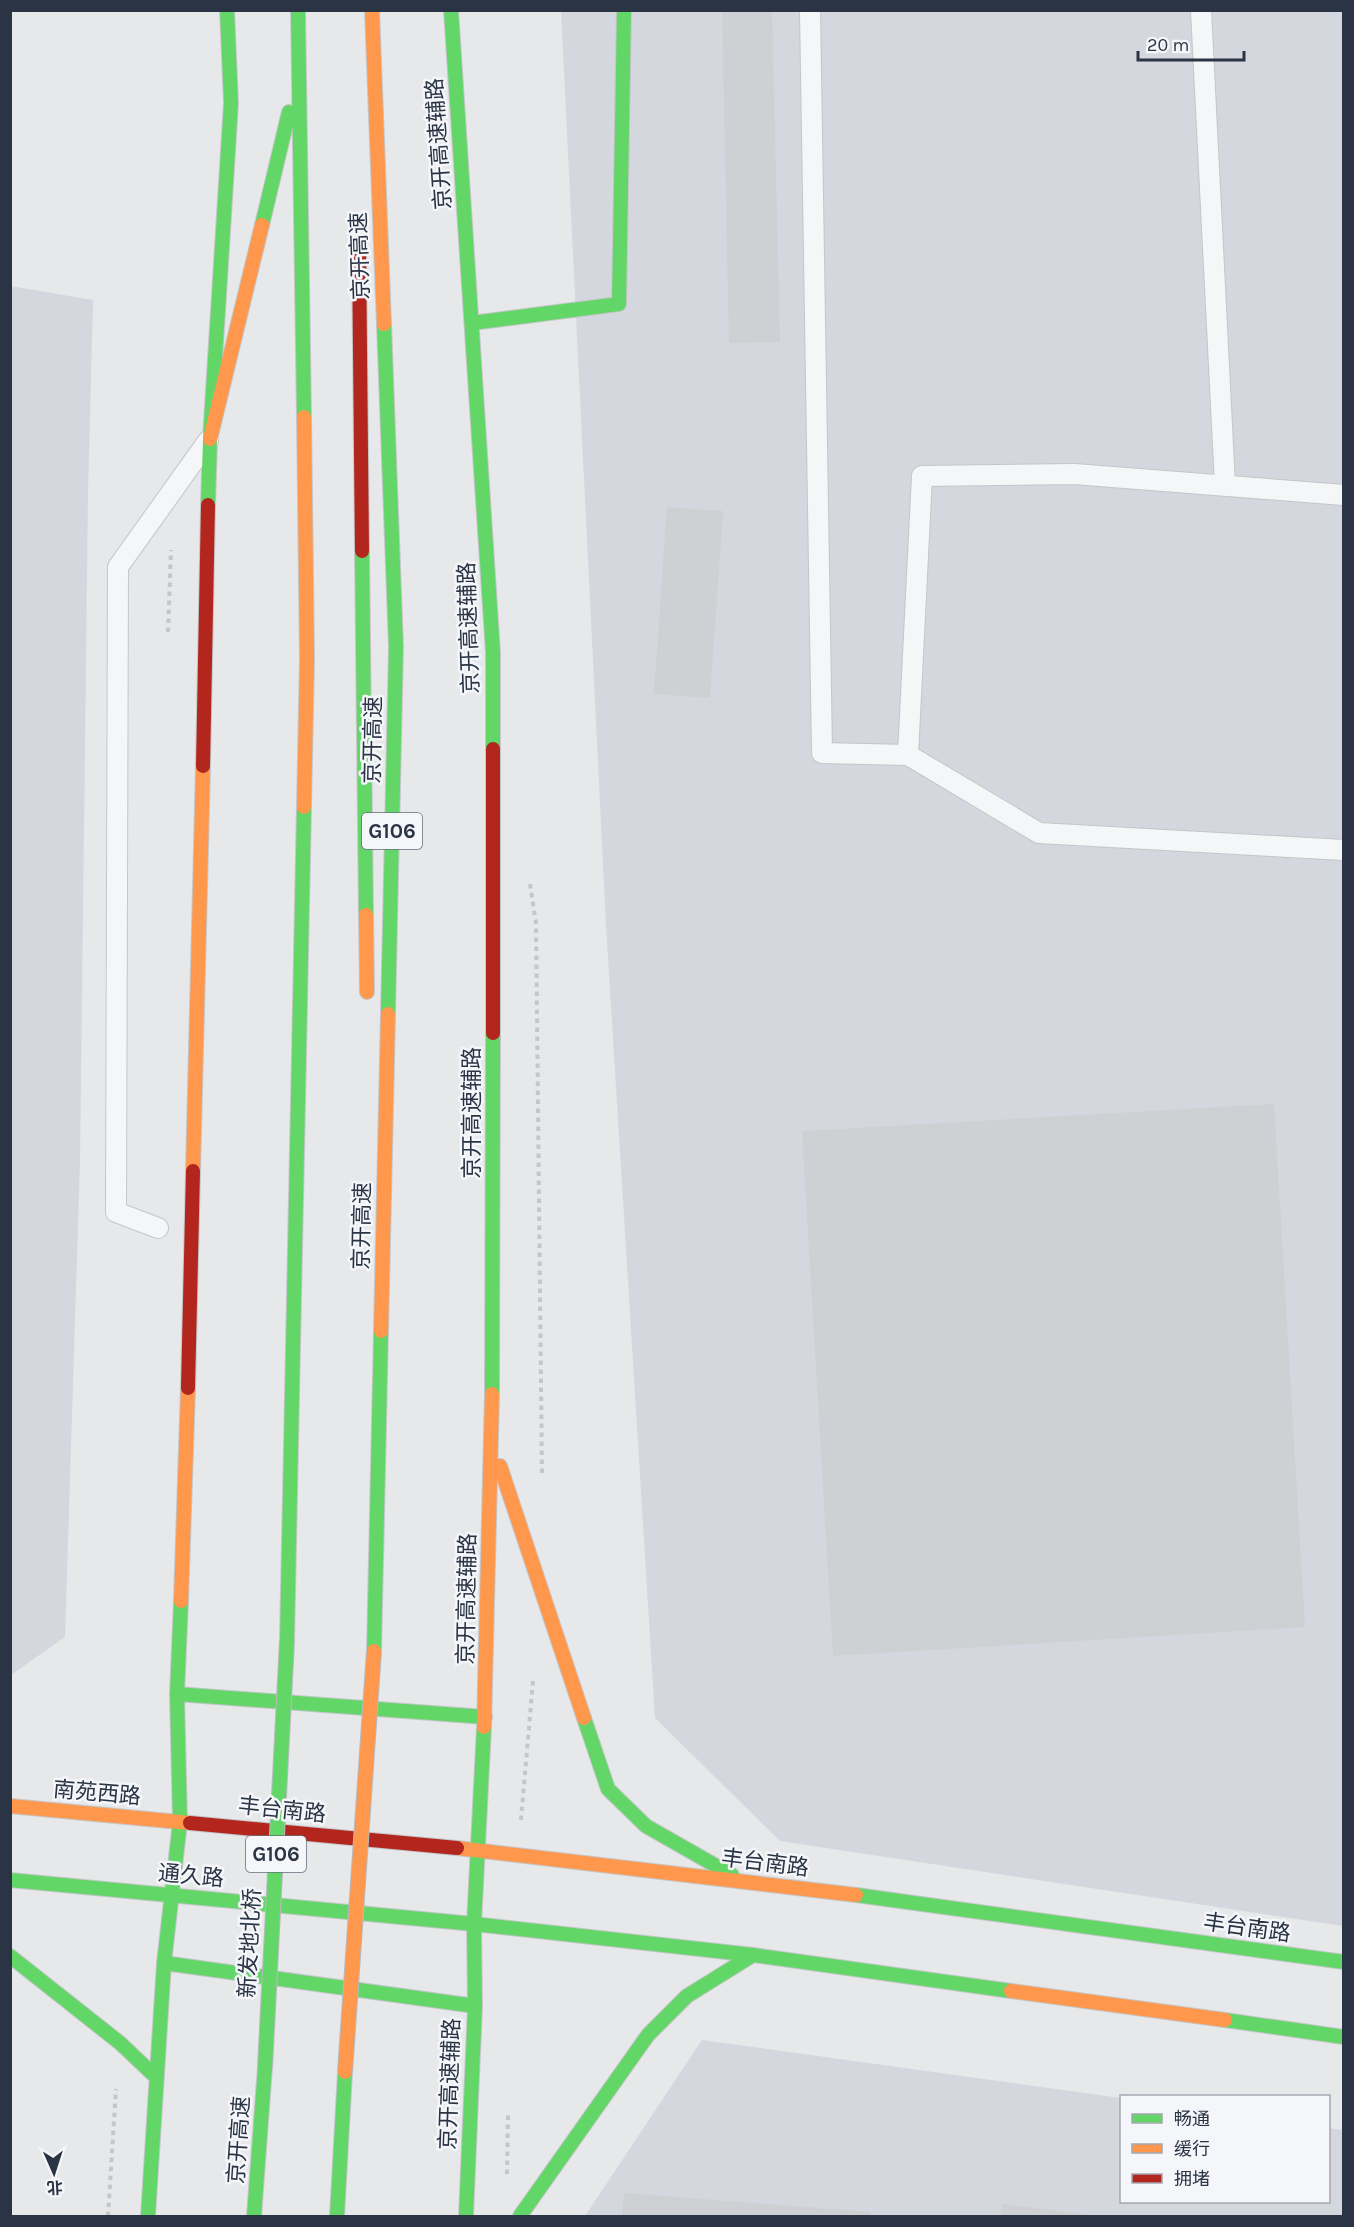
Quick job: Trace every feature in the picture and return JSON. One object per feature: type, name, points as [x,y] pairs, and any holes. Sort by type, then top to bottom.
[{"type":"main road","points":[[148,2217],[164,1963],[180,1822],[177,1694],[188,1403],[210,439],[231,103],[227,10]]},
{"type":"main road","name":"G106","points":[[297,10],[300,64]]},
{"type":"main road","name":"京开高速","points":[[372,10],[396,647],[374,1651]]},
{"type":"main road","name":"京开高速辅路","points":[[451,10],[493,653],[492,1442],[486,1717],[474,1924],[475,2006],[466,2217]]},
{"type":"main road","points":[[472,322],[619,304],[624,10]]},
{"type":"main road","points":[[210,439],[300,64]]},
{"type":"main road","name":"新发地北桥","points":[[265,2067],[287,1641],[307,658],[300,64]]},
{"type":"main road","points":[[359,238],[367,1005]]},
{"type":"main road","points":[[369,1232],[374,1651]]},
{"type":"main road","points":[[492,1442],[608,1789],[646,1826],[744,1882]]},
{"type":"main road","name":"G106","points":[[337,2217],[374,1651]]},
{"type":"main road","points":[[177,1694],[486,1717]]},
{"type":"main road","name":"南苑西路","points":[[10,1806],[180,1822]]},
{"type":"main road","name":"丰台南路","points":[[180,1822],[478,1850],[862,1896],[1344,1962]]},
{"type":"main road","name":"通久路","points":[[10,1880],[474,1924]]},
{"type":"main road","points":[[474,1924],[753,1955],[1344,2037]]},
{"type":"main road","points":[[520,2217],[648,2035],[687,1996],[753,1955]]},
{"type":"main road","points":[[10,1956],[120,2043],[157,2078]]},
{"type":"main road","points":[[164,1963],[475,2006]]},
{"type":"main road","name":"京开高速","points":[[254,2217],[265,2067]]},
{"type":"lane","points":[[810,10],[822,753],[908,755],[1039,833],[1344,850]]},
{"type":"lane","points":[[1201,10],[1225,485]]},
{"type":"lane","points":[[158,1228],[116,1212],[118,567],[210,439]]},
{"type":"lane","points":[[908,755],[922,476],[1074,474],[1344,495]]},
{"type":"path","points":[[108,2217],[120,2043]]},
{"type":"shaded area","points":[[561,11],[1343,11],[1343,1926],[780,1841],[655,1718],[606,925]]},
{"type":"shaded area","points":[[10,286],[93,300],[88,492],[80,1161],[65,1637],[11,1675]]},
{"type":"shaded area","points":[[702,2040],[1120,2098],[1120,2203],[1330,2203],[1330,2128],[1343,2130],[1343,2216],[585,2216]]},
{"type":"building","points":[[722,10],[772,10],[780,342],[729,343]]},
{"type":"building","points":[[667,507],[723,511],[710,698],[654,694]]},
{"type":"building","points":[[1274,1104],[1305,1627],[833,1656],[802,1131]]},
{"type":"building","points":[[624,2193],[871,2212],[871,2216],[622,2216]]},
{"type":"building","points":[[1002,2204],[1091,2215],[1091,2216],[1000,2216]]},
{"type":"traffic: fast","points":[[208,505],[231,103],[227,10]]},
{"type":"traffic: fast","points":[[298,10],[304,417]]},
{"type":"traffic: fast","points":[[451,10],[493,653],[493,749]]},
{"type":"traffic: fast","points":[[472,323],[619,304],[624,10]]},
{"type":"traffic: fast","points":[[262,225],[289,112]]},
{"type":"traffic: fast","points":[[384,324],[396,647],[388,1014]]},
{"type":"traffic: fast","points":[[362,551],[366,915]]},
{"type":"traffic: fast","points":[[287,1641],[304,807]]},
{"type":"traffic: fast","points":[[492,1394],[493,1033]]},
{"type":"traffic: fast","points":[[374,1651],[381,1331]]},
{"type":"traffic: fast","points":[[148,2216],[164,1963],[180,1822],[177,1694],[181,1601]]},
{"type":"traffic: fast","points":[[265,2067],[287,1641]]},
{"type":"traffic: fast","points":[[177,1694],[485,1717]]},
{"type":"traffic: fast","points":[[584,1718],[608,1789],[646,1826],[732,1875]]},
{"type":"traffic: fast","points":[[466,2216],[475,2006],[474,1924],[484,1727]]},
{"type":"traffic: fast","points":[[10,1880],[474,1924]]},
{"type":"traffic: fast","points":[[856,1895],[1344,1962]]},
{"type":"traffic: fast","points":[[474,1924],[753,1955],[1011,1991]]},
{"type":"traffic: fast","points":[[520,2216],[648,2035],[687,1996],[753,1955]]},
{"type":"traffic: fast","points":[[10,1956],[120,2043],[157,2078]]},
{"type":"traffic: fast","points":[[164,1963],[475,2006]]},
{"type":"traffic: fast","points":[[1225,2020],[1344,2037]]},
{"type":"traffic: fast","points":[[254,2216],[265,2067]]},
{"type":"traffic: fast","points":[[337,2216],[345,2072]]},
{"type":"traffic: slow","points":[[372,10],[384,324]]},
{"type":"traffic: slow","points":[[210,439],[262,225]]},
{"type":"traffic: slow","points":[[304,417],[307,658],[304,807]]},
{"type":"traffic: slow","points":[[193,1171],[203,766]]},
{"type":"traffic: slow","points":[[366,915],[367,992]]},
{"type":"traffic: slow","points":[[381,1331],[388,1014]]},
{"type":"traffic: slow","points":[[181,1601],[188,1388]]},
{"type":"traffic: slow","points":[[484,1727],[492,1394]]},
{"type":"traffic: slow","points":[[500,1466],[584,1718]]},
{"type":"traffic: slow","points":[[345,2072],[374,1651]]},
{"type":"traffic: slow","points":[[10,1806],[190,1823]]},
{"type":"traffic: slow","points":[[457,1848],[856,1895]]},
{"type":"traffic: slow","points":[[1011,1991],[1225,2020]]},
{"type":"traffic: jam","points":[[359,249],[362,551]]},
{"type":"traffic: jam","points":[[203,766],[208,505]]},
{"type":"traffic: jam","points":[[493,749],[493,1033]]},
{"type":"traffic: jam","points":[[188,1388],[193,1171]]},
{"type":"traffic: jam","points":[[190,1823],[457,1848]]}]
